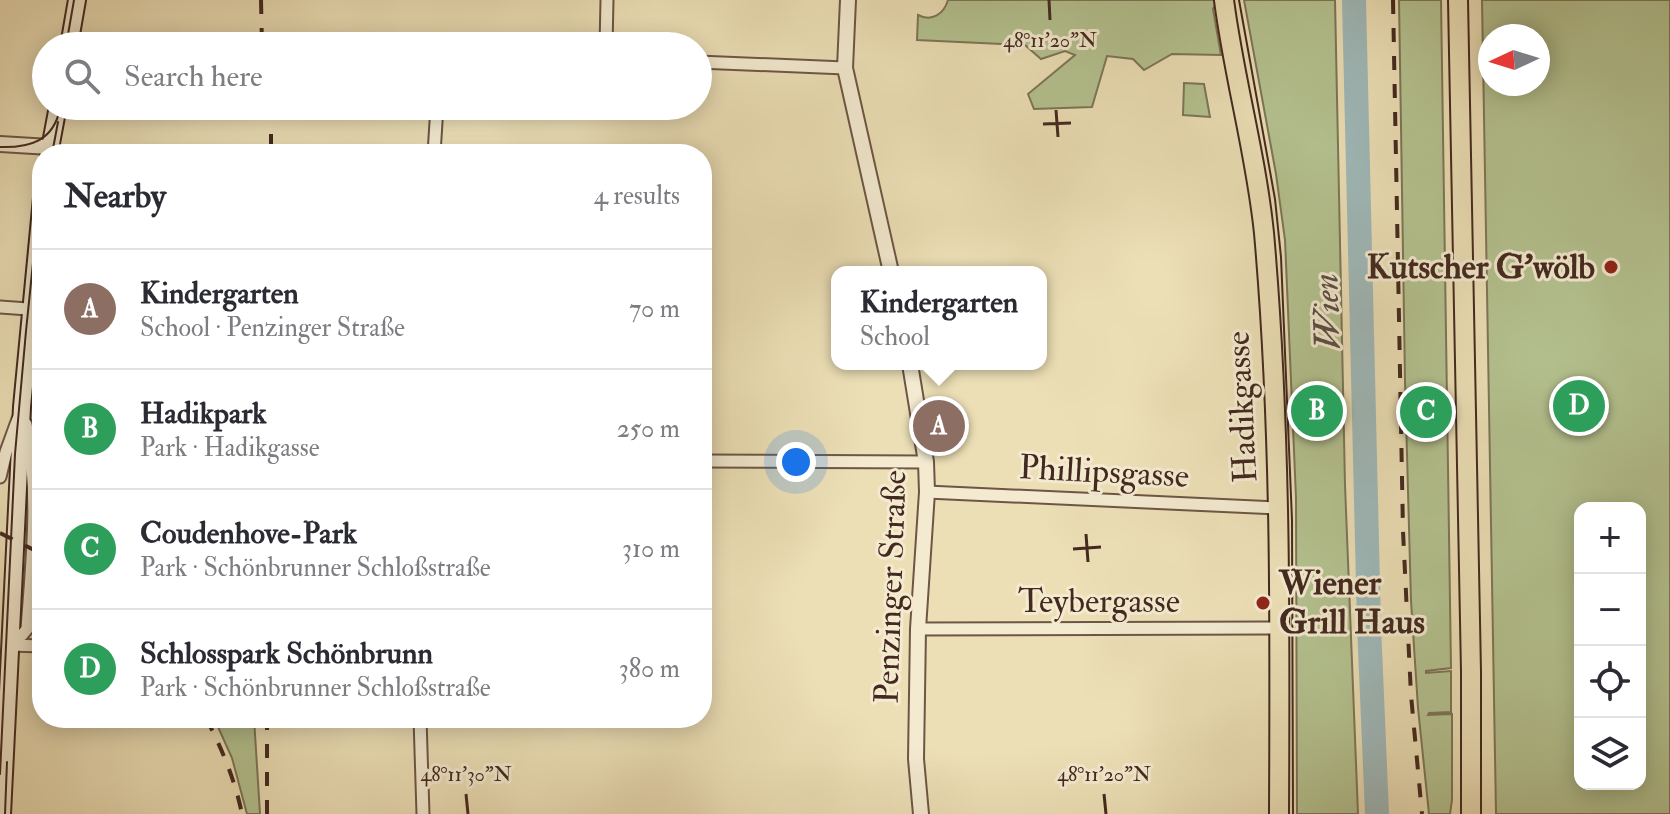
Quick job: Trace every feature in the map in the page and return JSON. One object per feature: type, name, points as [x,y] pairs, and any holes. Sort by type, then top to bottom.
[{"type":"main road","points":[[71,32],[77,0]]},
{"type":"main road","name":"Hadikgasse","points":[[1224,0],[1257,179],[1263,231],[1278,508],[1279,814]]},
{"type":"main road","points":[[1458,0],[1473,808]]},
{"type":"main road","points":[[51,144],[55,120]]},
{"type":"main road","points":[[2,814],[4,640],[22,407],[32,342]]},
{"type":"street","points":[[606,32],[607,0]]},
{"type":"street","points":[[848,0],[845,68],[890,266]]},
{"type":"street","points":[[712,63],[845,68]]},
{"type":"street","points":[[435,144],[436,120]]},
{"type":"street","points":[[0,144],[32,148]]},
{"type":"street","points":[[0,307],[32,310]]},
{"type":"street","name":"Penzinger Straße","points":[[911,370],[926,462],[927,492],[918,629],[916,759],[921,814]]},
{"type":"street","points":[[0,477],[22,407]]},
{"type":"street","points":[[712,461],[926,462]]},
{"type":"street","name":"Phillipsgasse","points":[[927,492],[1278,508]]},
{"type":"street","name":"Teybergasse","points":[[918,629],[1280,628]]},
{"type":"street","points":[[4,640],[32,644]]},
{"type":"street","points":[[420,728],[423,814]]},
{"type":"green space","points":[[948,0],[1214,0],[1221,55],[1172,54],[1144,70],[1133,59],[1107,56],[1092,107],[1034,109],[1028,94],[1075,55],[1065,51],[1041,59],[1025,45],[917,40],[918,15],[928,18],[937,15]]},
{"type":"green space","points":[[1244,0],[1335,0],[1345,485],[1358,814],[1297,814],[1296,498],[1285,240]]},
{"type":"green space","points":[[1399,0],[1441,0],[1451,668],[1426,673],[1451,671],[1451,712],[1428,715],[1452,714],[1450,814],[1429,814],[1411,601]]},
{"type":"green space","points":[[1482,0],[1670,0],[1670,814],[1496,814],[1484,96],[1550,96],[1550,24],[1482,24]]},
{"type":"green space","points":[[1184,83],[1204,84],[1210,117],[1183,115]]},
{"type":"green space","points":[[218,728],[255,728],[260,814],[247,814],[232,758]]},
{"type":"waterway","name":"Wien","points":[[1354,0],[1369,625],[1377,814]]},
{"type":"tram line","points":[[68,32],[74,0]]},
{"type":"tram line","points":[[1239,0],[1275,199],[1281,257],[1292,520],[1293,814]]},
{"type":"tram line","points":[[0,147],[21,146],[39,140],[57,120]]},
{"type":"tram line","points":[[54,144],[58,122]]},
{"type":"tram line","points":[[0,774],[15,454],[32,272]]},
{"type":"tram line","points":[[5,814],[7,762]]},
{"type":"railway","points":[[261,0],[262,32]]},
{"type":"railway","points":[[1393,0],[1403,531],[1411,695],[1422,814]]},
{"type":"railway","points":[[271,120],[271,144]]},
{"type":"railway","points":[[0,533],[32,549]]},
{"type":"railway","points":[[211,728],[236,789],[242,814]]},
{"type":"railway","points":[[267,728],[267,814]]},
{"type":"place","name":"Kutscher G'wölb","points":[[1611,267]]},
{"type":"place","name":"Schlosspark Schönbrunn","points":[[1579,406]]},
{"type":"place","name":"Hadikpark","points":[[1317,411]]},
{"type":"place","name":"Coudenhove-Park","points":[[1426,412]]},
{"type":"place","name":"Kindergarten","points":[[939,426]]},
{"type":"place","name":"Wiener Grill Haus","points":[[1263,603]]}]
